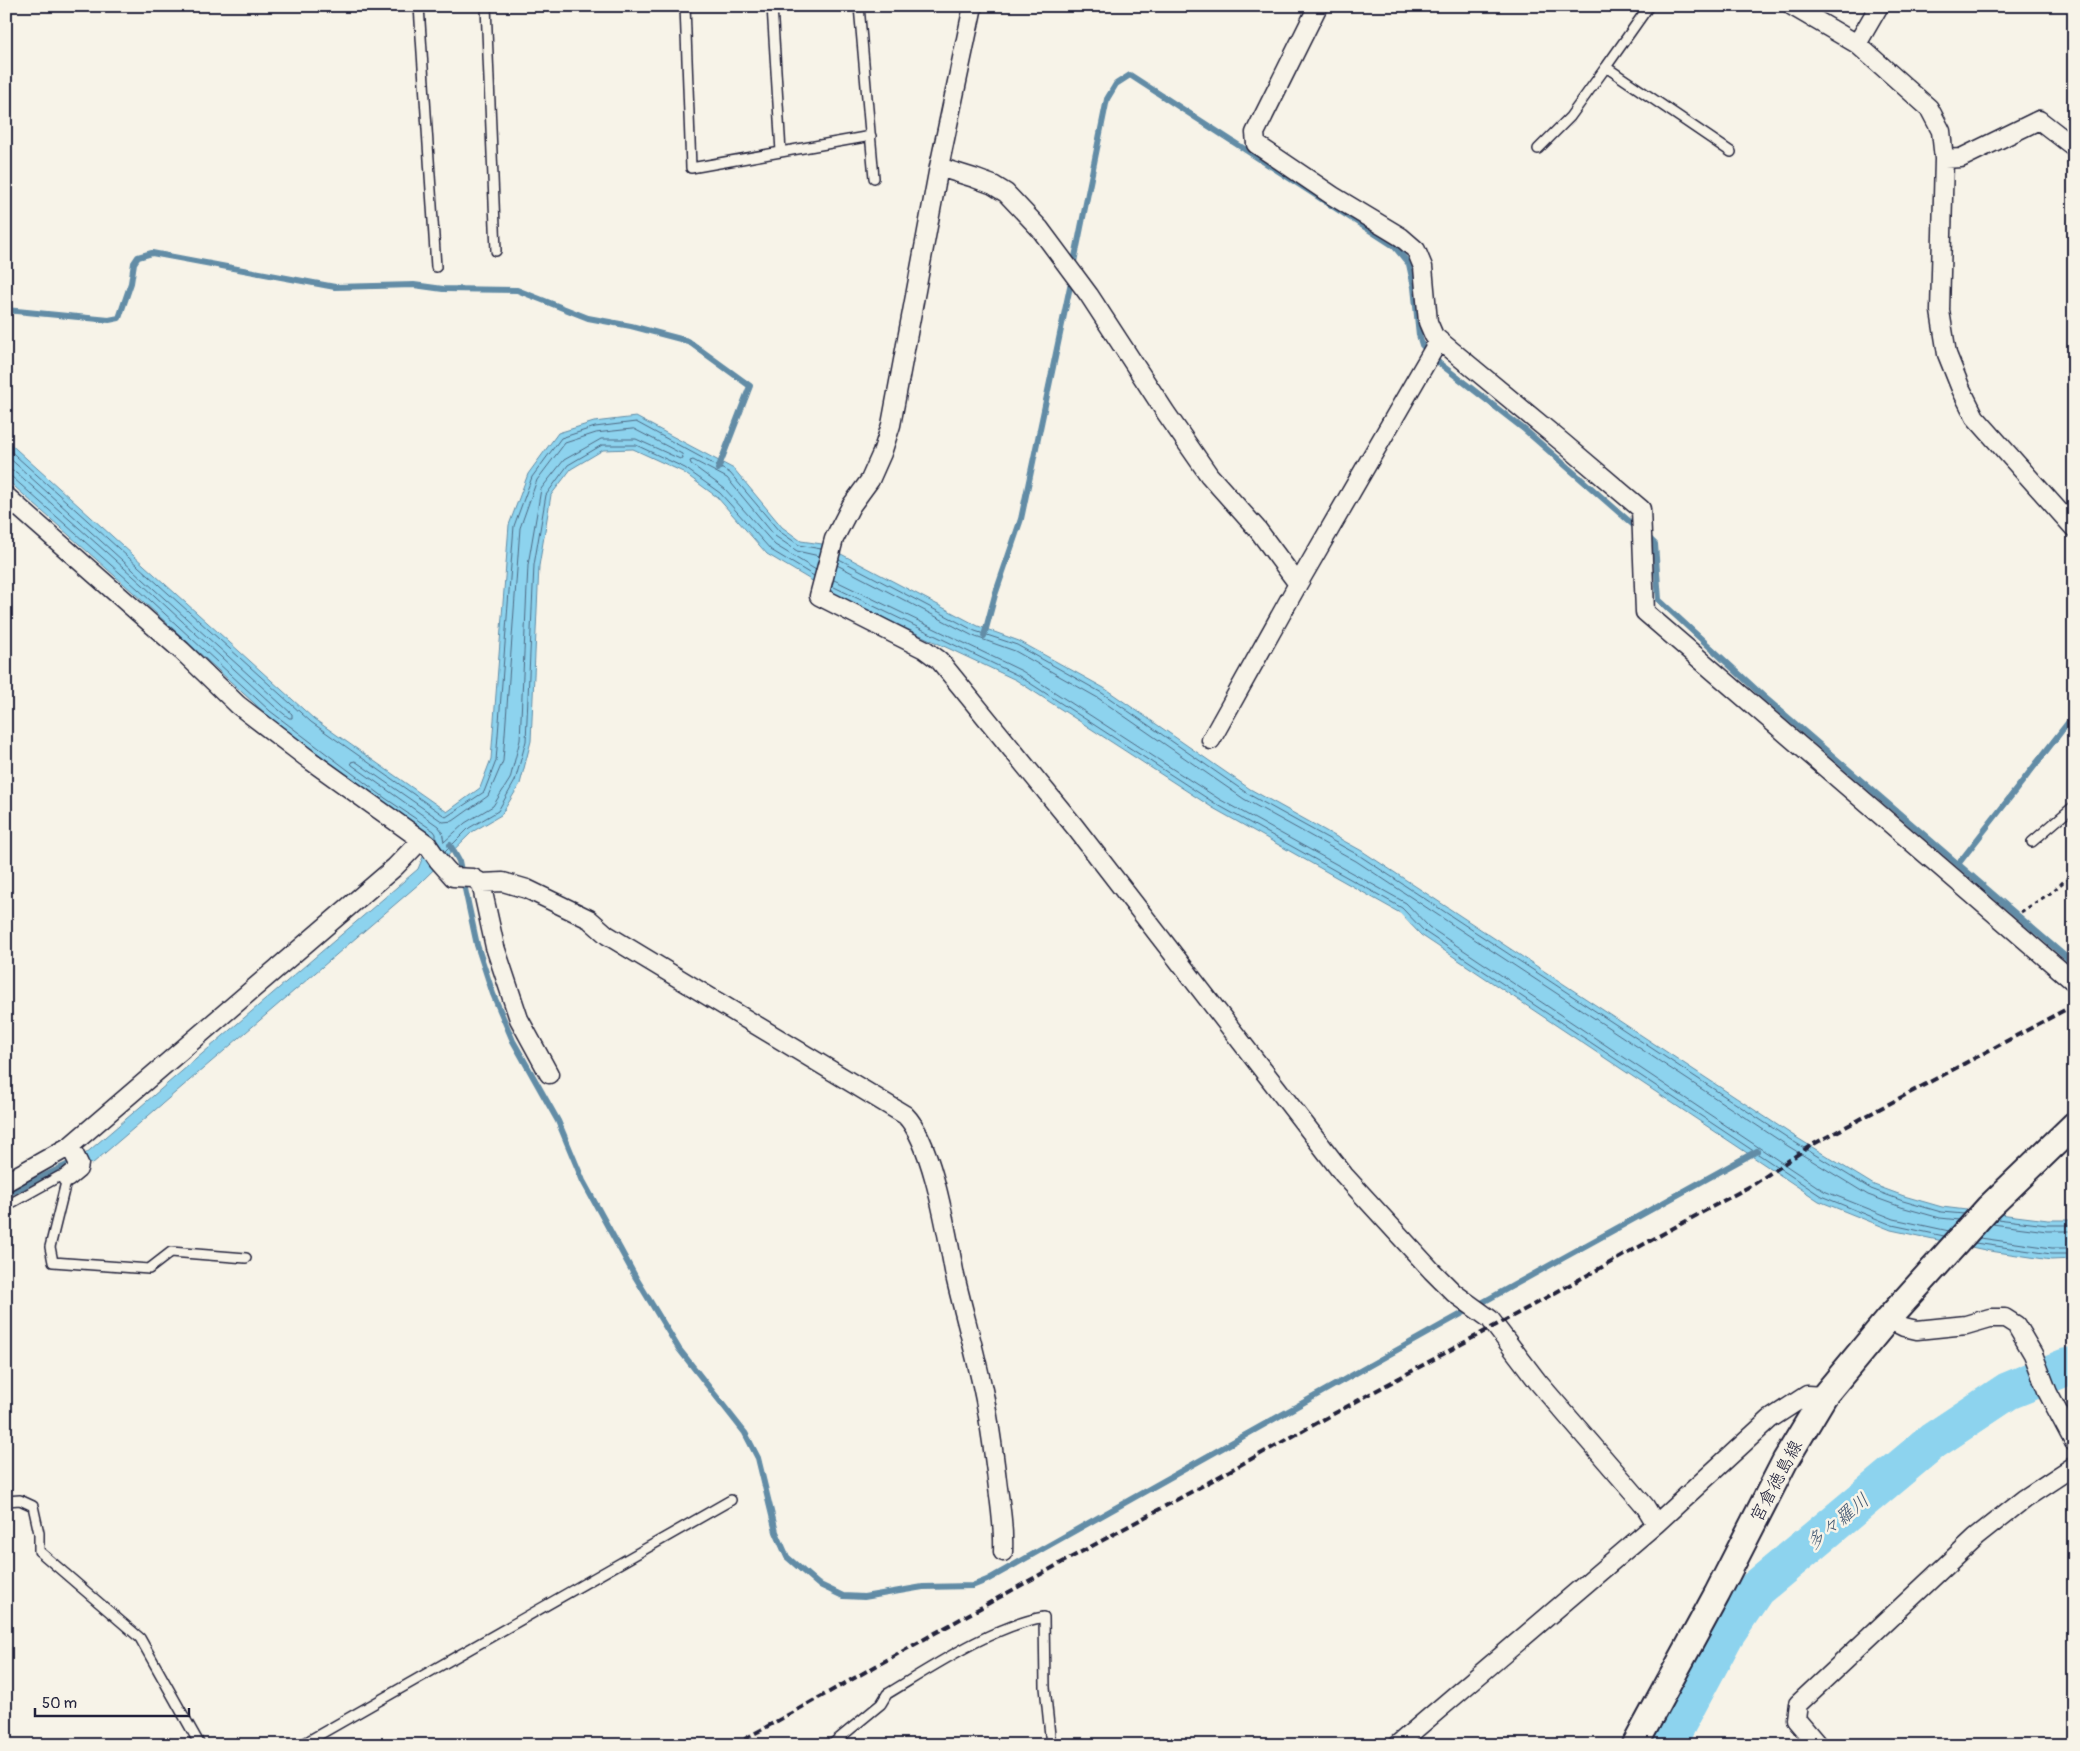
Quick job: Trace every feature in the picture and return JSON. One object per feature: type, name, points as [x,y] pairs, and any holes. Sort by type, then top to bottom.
[{"type":"main road","name":"宮倉徳島線","points":[[1635,1745],[1717,1594],[1784,1461],[1824,1396],[1888,1319],[1957,1245],[1988,1208],[2074,1125]]},
{"type":"street","points":[[973,6],[939,167],[891,424],[882,453],[870,480],[851,506],[831,547],[819,596],[924,649],[939,660],[1069,820],[1344,1175],[1432,1271],[1454,1293],[1475,1307],[1509,1343],[1538,1382],[1645,1506],[1656,1524]]},
{"type":"street","points":[[1318,6],[1255,133],[1256,144],[1333,196],[1401,237],[1416,250],[1423,267],[1428,322],[1437,342],[1562,442],[1641,509],[1645,612],[2074,982]]},
{"type":"street","points":[[1792,6],[1857,44],[1929,108],[1941,131],[1944,160],[1940,311],[1947,354],[1975,417],[2074,528]]},
{"type":"street","points":[[1857,44],[1879,6]]},
{"type":"street","points":[[1944,160],[1961,158],[2038,120],[2074,147]]},
{"type":"street","points":[[939,167],[987,183],[1006,193],[1040,229],[1089,295],[1209,475],[1258,530],[1298,584]]},
{"type":"street","points":[[1211,740],[1437,342]]},
{"type":"street","points":[[6,496],[182,651],[238,705],[311,761],[424,842],[453,877],[503,882],[527,889],[589,919],[607,935],[905,1115],[912,1122],[924,1150],[941,1205],[983,1390],[993,1444],[1004,1534],[1003,1552]]},
{"type":"street","points":[[6,1182],[73,1152],[424,842]]},
{"type":"street","points":[[477,880],[495,947],[519,1019],[549,1074]]},
{"type":"street","points":[[67,1178],[78,1170],[73,1152]]},
{"type":"street","points":[[1888,1319],[1904,1327],[1917,1330],[1966,1324],[1990,1318],[2005,1318],[2016,1325],[2033,1354],[2048,1393],[2074,1442]]},
{"type":"street","points":[[1397,1745],[1656,1524],[1770,1419],[1807,1395],[1824,1396]]},
{"type":"street","points":[[1818,1745],[1796,1719],[1798,1704],[1976,1537],[2024,1499],[2074,1466]]},
{"type":"lane","points":[[419,6],[436,267]]},
{"type":"lane","points":[[486,6],[496,250]]},
{"type":"lane","points":[[685,6],[690,168],[871,136]]},
{"type":"lane","points":[[772,6],[781,152]]},
{"type":"lane","points":[[859,6],[874,178]]},
{"type":"lane","points":[[1538,149],[1570,117],[1649,6]]},
{"type":"lane","points":[[1606,66],[1731,152]]},
{"type":"lane","points":[[2032,842],[2074,806]]},
{"type":"lane","points":[[6,1206],[60,1176],[67,1178],[50,1247],[53,1262],[149,1269],[171,1252],[246,1258]]},
{"type":"lane","points":[[6,1501],[20,1500],[33,1506],[39,1533],[39,1551],[140,1638],[200,1745]]},
{"type":"lane","points":[[300,1745],[311,1742],[731,1500]]},
{"type":"lane","points":[[831,1745],[881,1704],[887,1694],[961,1650],[1024,1620],[1044,1617],[1046,1687],[1051,1745]]},
{"type":"path","points":[[2025,908],[2052,892],[2074,872]]},
{"type":"water","points":[[636,417],[734,469],[782,527],[801,541],[822,544],[978,626],[1019,641],[1104,688],[1250,789],[1362,851],[1794,1136],[1874,1185],[1942,1207],[2048,1220],[2074,1220],[2074,1259],[2051,1260],[1990,1251],[1891,1230],[1819,1201],[1421,935],[1400,913],[1213,808],[1016,680],[841,598],[767,554],[717,497],[683,472],[633,449],[603,450],[571,469],[551,495],[539,566],[531,741],[520,784],[501,815],[472,832],[420,883],[92,1164],[87,1162],[84,1155],[418,869],[432,835],[382,802],[267,715],[6,479],[6,440],[314,719],[447,812],[480,788],[491,759],[509,525],[528,474],[558,433],[594,422]]},
{"type":"waterway","points":[[1073,267],[1107,99],[1116,84],[1130,75],[1394,246],[1409,264],[1422,345],[1439,363],[1525,430],[1638,529]]},
{"type":"waterway","points":[[6,310],[109,320],[119,318],[131,283],[134,263],[138,257],[152,253],[335,287],[414,285],[443,289],[517,290],[588,318],[631,326],[688,341],[750,386],[718,469]]},
{"type":"waterway","points":[[984,636],[995,595],[1021,519],[1072,277]]},
{"type":"waterway","points":[[1646,535],[1655,544],[1659,600],[1763,696],[2074,964]]},
{"type":"waterway","points":[[1959,863],[2074,715]]},
{"type":"waterway","points":[[450,845],[459,861],[477,945],[493,994],[513,1041],[558,1121],[583,1181],[636,1278],[679,1349],[745,1433],[758,1458],[776,1532],[787,1557],[818,1584],[843,1596],[864,1597],[923,1587],[972,1586],[987,1580],[1757,1151]]},
{"type":"waterway","points":[[6,1195],[77,1160]]},
{"type":"waterway","name":"多々羅川","points":[[1666,1745],[1725,1635],[1756,1589],[1933,1441],[2008,1391],[2064,1368],[2074,1366]]},
{"type":"railway","points":[[734,1745],[1061,1563],[1754,1184],[1810,1146],[2074,1005]]}]
